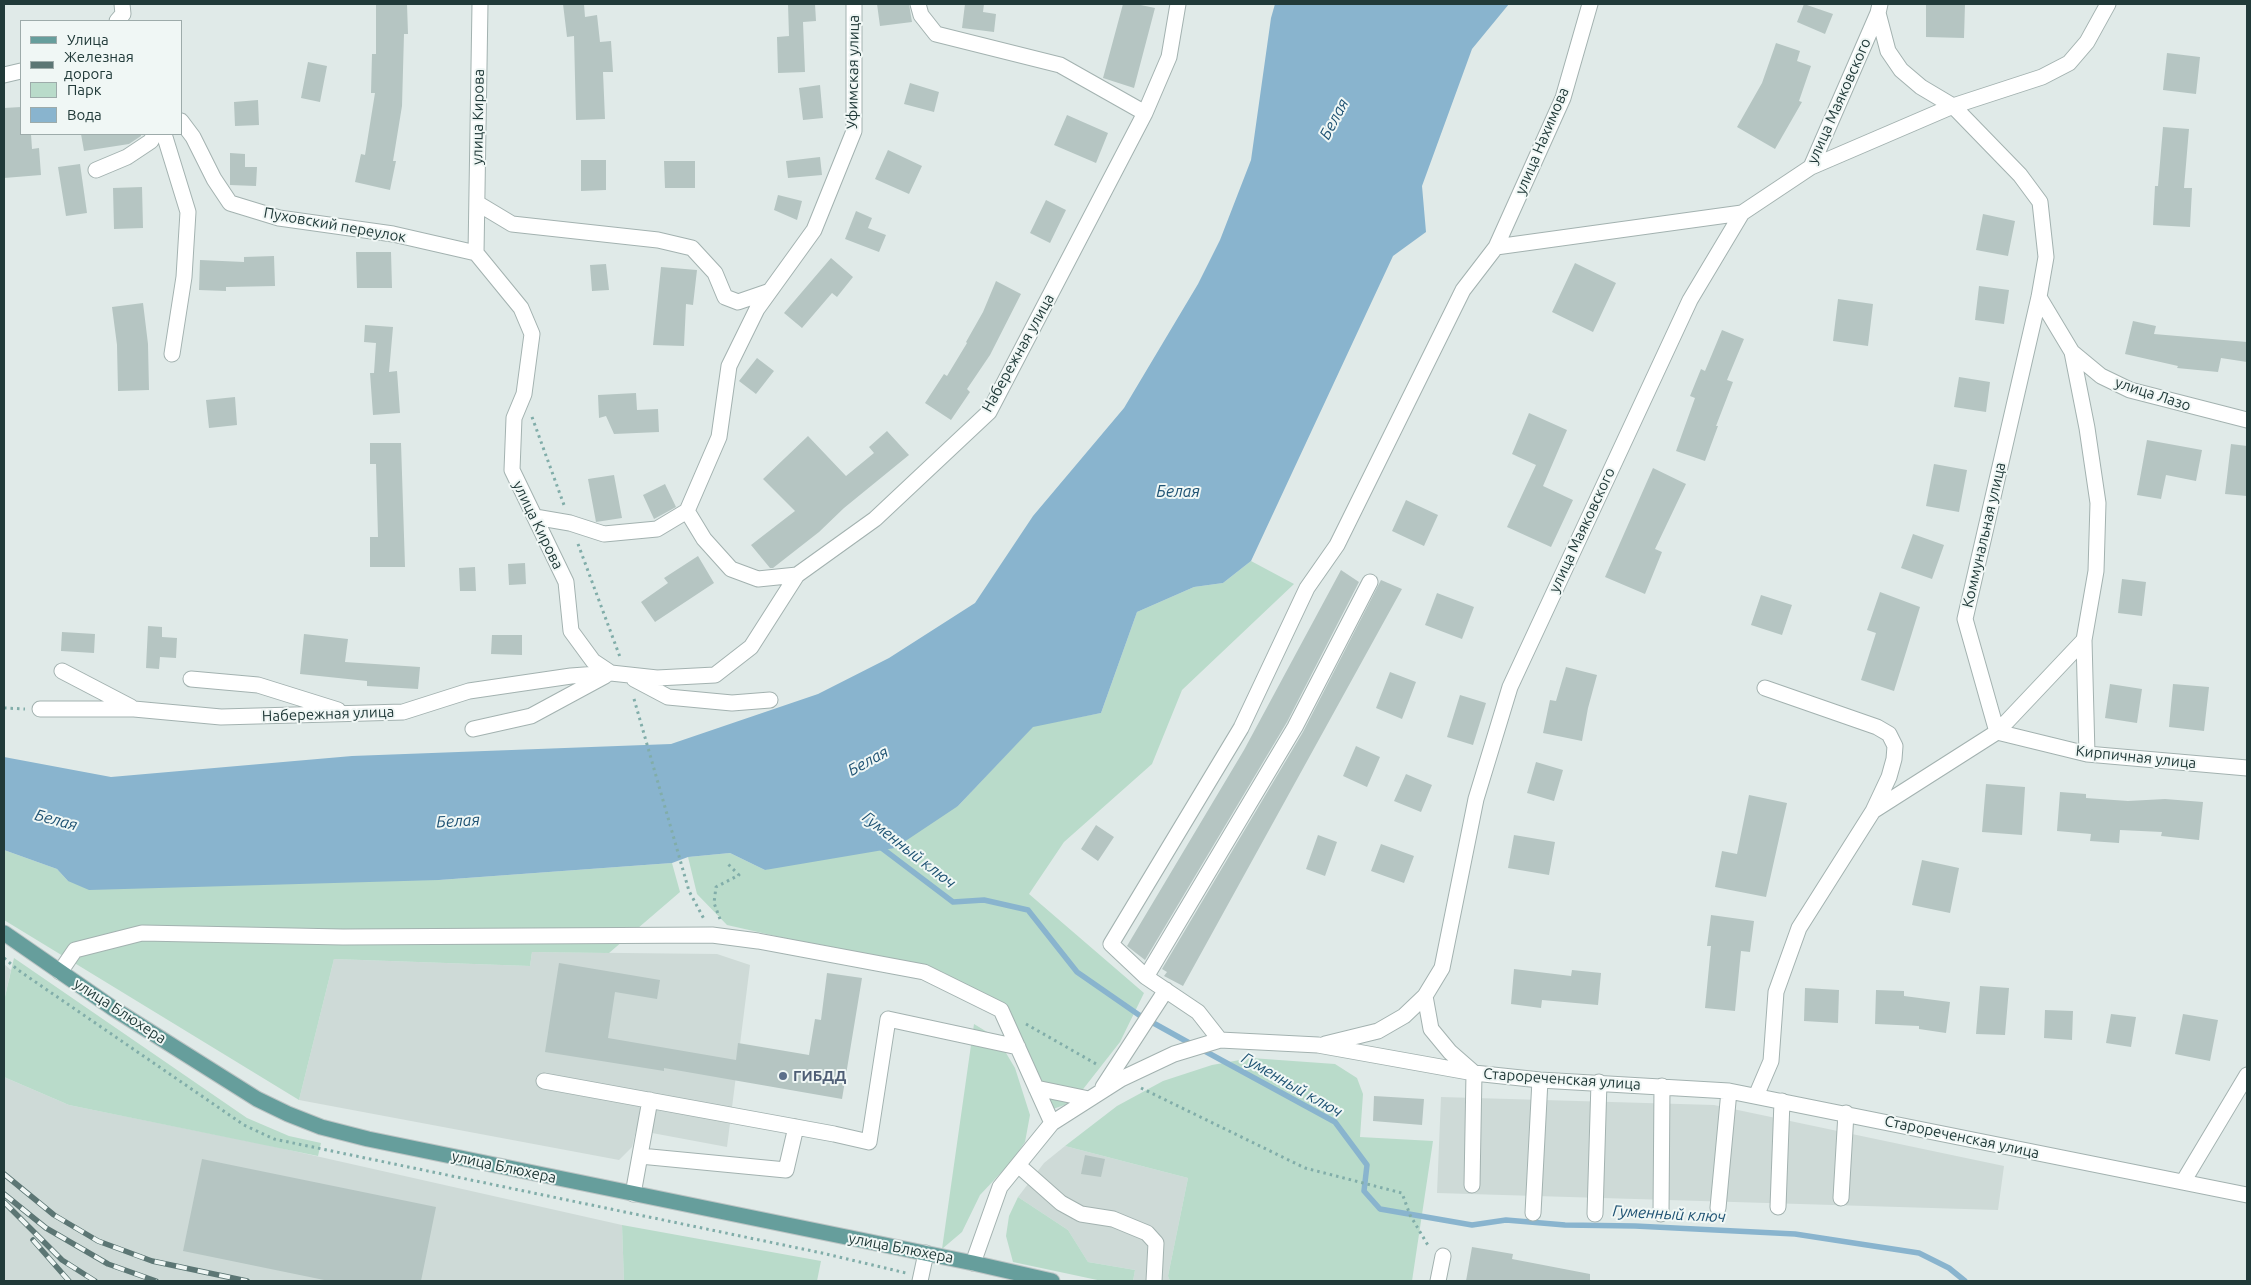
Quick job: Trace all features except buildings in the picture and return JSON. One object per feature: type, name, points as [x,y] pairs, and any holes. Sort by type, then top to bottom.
[{"type":"main road","name":"улица Блюхера","points":[[4,933],[114,1009],[257,1099],[321,1127],[368,1139],[926,1253],[1052,1281]]},
{"type":"street","name":"улица Кирова","points":[[480,4],[476,253],[521,308],[532,334],[524,394],[514,418],[512,470],[566,582],[571,631],[593,661],[668,697],[732,703],[770,700]]},
{"type":"street","name":"Уфимская улица","points":[[686,511],[719,437],[729,366],[757,309],[814,230],[854,131],[854,4]]},
{"type":"street","points":[[918,4],[921,15],[936,34],[1060,65],[1144,113]]},
{"type":"street","name":"Набережная улица","points":[[40,709],[134,709],[221,717],[403,712],[469,691],[571,676],[619,674],[657,678],[715,675],[751,646],[798,575],[875,519],[989,412],[1144,113],[1169,57],[1178,4]]},
{"type":"street","name":"улица Нахимова","points":[[1146,976],[1110,944],[1241,728],[1307,588],[1337,545],[1463,290],[1496,247],[1563,98],[1590,4]]},
{"type":"street","points":[[1811,167],[1953,106],[2042,77],[2069,62],[2086,42],[2107,4]]},
{"type":"street","name":"Коммунальная улица","points":[[1879,9],[1888,51],[1900,70],[1921,87],[1953,106],[2020,175],[2040,202],[2046,258],[2039,297],[1965,619],[1997,732]]},
{"type":"street","name":"улица Маяковского","points":[[1318,1045],[1378,1031],[1404,1016],[1425,996],[1442,968],[1476,799],[1510,686],[1690,300],[1742,213],[1811,167],[1879,9]]},
{"type":"street","points":[[4,75],[20,71]]},
{"type":"street","name":"Пуховский переулок","points":[[182,122],[193,137],[214,179],[230,203],[279,218],[394,234],[476,253]]},
{"type":"street","points":[[96,170],[127,157],[150,141],[153,135]]},
{"type":"street","points":[[164,135],[188,212],[184,277],[172,354]]},
{"type":"street","points":[[477,203],[512,224],[658,240],[692,248],[714,273],[725,297],[738,302],[770,291]]},
{"type":"street","points":[[1496,247],[1742,213]]},
{"type":"street","name":"улица Лазо","points":[[2039,297],[2072,352],[2101,376],[2130,390],[2247,420]]},
{"type":"street","points":[[2072,352],[2088,428],[2098,503],[2096,571],[2084,640],[2087,754]]},
{"type":"street","points":[[535,518],[570,523],[604,534],[658,529],[686,511],[704,539],[731,569],[758,579],[798,575]]},
{"type":"street","points":[[1220,1040],[1198,1012],[1146,976],[1295,727],[1370,582]]},
{"type":"street","points":[[1873,811],[1997,732],[2084,640]]},
{"type":"street","points":[[62,671],[134,709]]},
{"type":"street","points":[[473,729],[531,716],[619,674]]},
{"type":"street","points":[[191,679],[258,685],[348,714]]},
{"type":"street","points":[[1756,1096],[1771,1061],[1776,992],[1799,928],[1873,811],[1889,777],[1895,746],[1889,734],[1877,727],[1765,688]]},
{"type":"street","name":"Кирпичная улица","points":[[1997,732],[2087,754],[2247,768]]},
{"type":"street","points":[[60,972],[75,950],[142,933],[343,936],[719,935],[924,972],[1001,1010],[1052,1123]]},
{"type":"street","points":[[1117,1076],[1140,1030],[1166,990]]},
{"type":"street","points":[[1425,996],[1431,1030],[1450,1052],[1474,1073],[1472,1184]]},
{"type":"street","points":[[544,1081],[869,1142],[888,1019],[1018,1047]]},
{"type":"street","name":"Старореченская улица","points":[[973,1263],[1000,1187],[1052,1123],[1095,1096],[1117,1076],[1174,1054],[1220,1040],[1318,1045],[1474,1073],[1540,1080],[1729,1091],[2247,1195]]},
{"type":"street","points":[[2183,1182],[2247,1075]]},
{"type":"street","points":[[1533,1213],[1540,1080]]},
{"type":"street","points":[[1596,1214],[1599,1082]]},
{"type":"street","points":[[1660,1214],[1662,1086]]},
{"type":"street","points":[[1036,1088],[1095,1096]]},
{"type":"street","points":[[1718,1208],[1729,1091]]},
{"type":"street","points":[[634,1194],[650,1100]]},
{"type":"street","points":[[1778,1207],[1782,1101]]},
{"type":"street","points":[[1841,1198],[1846,1113]]},
{"type":"street","points":[[640,1156],[786,1170],[796,1127]]},
{"type":"street","points":[[1018,1164],[1061,1204],[1080,1214],[1113,1219],[1147,1232],[1156,1243],[1154,1281]]},
{"type":"street","points":[[921,1279],[926,1253]]},
{"type":"street","points":[[1438,1281],[1444,1256]]},
{"type":"path","points":[[524,394],[570,523],[619,674],[643,726],[689,891],[719,935]]},
{"type":"path","points":[[719,935],[714,903],[716,887],[739,875],[726,862]]},
{"type":"path","points":[[1001,1010],[1117,1076],[1304,1168],[1402,1192],[1410,1215],[1431,1250],[1444,1256]]},
{"type":"path","points":[[822,1253],[921,1279]]},
{"type":"shaded area","points":[[532,952],[717,954],[750,965],[727,1147],[636,1130],[632,1147],[619,1160],[299,1100],[334,959],[530,966]]},
{"type":"shaded area","points":[[4,964],[11,970],[4,1001]]},
{"type":"shaded area","points":[[4,1077],[69,1105],[267,1145],[622,1225],[624,1281],[4,1281]]},
{"type":"shaded area","points":[[1441,1097],[1714,1105],[2004,1166],[1998,1210],[1437,1193]]},
{"type":"shaded area","points":[[1065,1146],[1188,1178],[1168,1276],[1170,1281],[1133,1281],[1135,1270],[1088,1262],[1068,1230],[1018,1197],[1044,1163]]},
{"type":"green space","points":[[1251,561],[1294,584],[1182,690],[1152,764],[1064,842],[1029,894],[1144,993],[1120,1042],[1073,1102],[1053,1109],[1005,1005],[811,944],[727,925],[697,894],[688,857],[730,853],[765,870],[958,806],[1033,726],[1101,713],[1137,612],[1194,587],[1223,583]]},
{"type":"green space","points":[[4,850],[57,869],[68,881],[439,880],[672,863],[680,892],[609,953],[532,952],[530,966],[334,959],[299,1100],[4,920]]},
{"type":"green space","points":[[14,958],[247,1118],[289,1136],[321,1143],[318,1156],[69,1105],[4,1077],[4,1001]]},
{"type":"green space","points":[[974,1024],[997,1038],[1015,1068],[1030,1115],[1025,1142],[1012,1161],[980,1195],[962,1232],[942,1249]]},
{"type":"green space","points":[[1251,1058],[1335,1064],[1357,1078],[1363,1094],[1360,1137],[1433,1141],[1412,1281],[1170,1281],[1168,1276],[1188,1178],[1065,1146],[1117,1106],[1163,1081],[1212,1065]]},
{"type":"green space","points":[[1018,1197],[1068,1230],[1088,1262],[1135,1270],[1133,1281],[1102,1281],[1013,1262],[1006,1236],[1009,1216]]},
{"type":"green space","points":[[622,1225],[821,1261],[817,1281],[624,1281]]},
{"type":"water","name":"Белая","points":[[1275,4],[1509,4],[1472,49],[1422,186],[1426,232],[1393,256],[1251,561],[1223,583],[1194,587],[1137,612],[1101,713],[1033,727],[958,806],[895,848],[765,870],[730,853],[688,857],[672,863],[439,880],[89,890],[68,881],[57,869],[4,850],[4,757],[111,777],[352,756],[671,744],[818,694],[889,658],[975,603],[1033,516],[1124,408],[1198,284],[1220,240],[1251,160],[1271,18]]},
{"type":"waterway","name":"Гуменный ключ","points":[[879,846],[953,902],[984,900],[1028,910],[1077,972],[1139,1015],[1193,1045]]},
{"type":"waterway","name":"Гуменный ключ","points":[[1201,1049],[1335,1122],[1367,1165],[1364,1191],[1380,1209],[1472,1225],[1506,1220],[1565,1225],[1635,1226],[1795,1234],[1919,1253],[1949,1268],[1965,1281]]},
{"type":"railway","points":[[4,1174],[54,1215],[98,1241],[152,1261],[247,1281]]},
{"type":"railway","points":[[4,1194],[46,1228],[108,1264],[156,1281]]},
{"type":"railway","points":[[4,1202],[62,1260],[95,1281]]},
{"type":"railway","points":[[33,1240],[69,1281]]},
{"type":"place","name":"ГИБДД","points":[[783,1076]]}]
